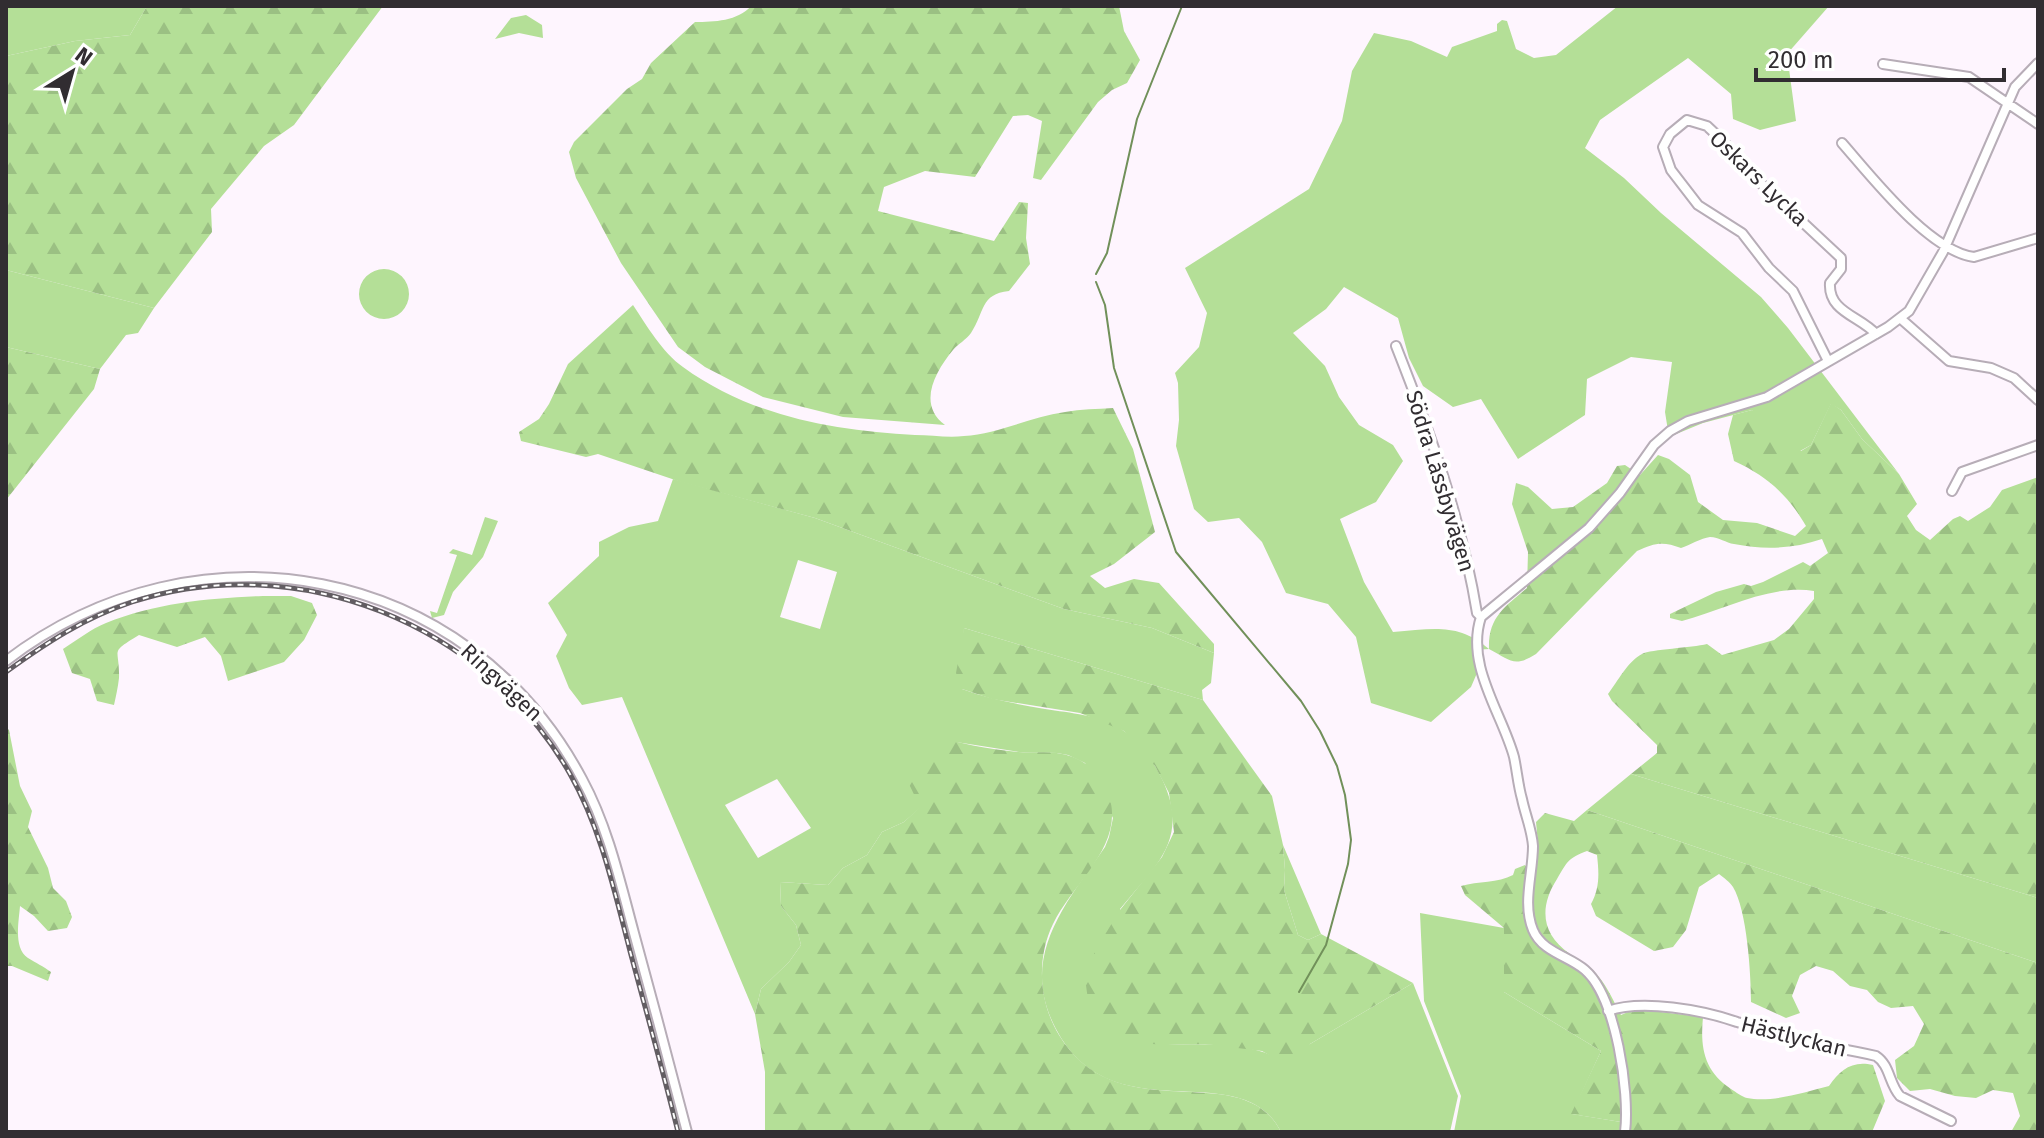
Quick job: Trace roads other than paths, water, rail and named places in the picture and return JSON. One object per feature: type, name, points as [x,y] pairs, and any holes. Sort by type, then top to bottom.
[{"type":"street","points":[[1481,617],[1589,528],[1620,493],[1654,445],[1670,431],[1688,421],[1767,397],[1900,318],[1920,295],[1946,245],[2007,104],[2021,79],[2038,63]]},
{"type":"street","points":[[1883,64],[1969,77],[2038,124]]},
{"type":"street","name":"Oskars Lycka","points":[[1828,361],[1793,291],[1769,268],[1742,233],[1698,205],[1671,170],[1663,147],[1681,123],[1690,120],[1707,126],[1752,175],[1841,258],[1841,269],[1830,283],[1830,296],[1840,308],[1876,334]]},
{"type":"street","points":[[1842,143],[1904,212],[1963,255],[1974,257],[2038,238]]},
{"type":"street","points":[[1900,318],[1949,361],[1991,368],[2010,376],[2038,400]]},
{"type":"street","name":"Södra Låssbyvägen","points":[[1396,346],[1431,437],[1470,571],[1477,613],[1481,617],[1478,631],[1481,668],[1513,755],[1532,838],[1528,901],[1533,929],[1538,940],[1586,971],[1600,991],[1608,1011]]},
{"type":"street","points":[[1952,491],[1962,472],[2038,445]]},
{"type":"street","name":"Ringvägen","points":[[6,661],[67,621],[120,597],[189,580],[236,576],[294,579],[340,588],[408,613],[463,644],[502,676],[534,709],[566,752],[591,797],[614,858],[687,1132]]},
{"type":"street","name":"Hästlyckan","points":[[1608,1011],[1628,1005],[1694,1012],[1738,1022],[1789,1039],[1876,1056],[1884,1063],[1900,1096],[1951,1121]]},
{"type":"street","points":[[1608,1011],[1624,1079],[1627,1107],[1625,1132]]},
{"type":"waterway","points":[[1096,274],[1107,253],[1137,119],[1182,6]]},
{"type":"waterway","points":[[1096,282],[1105,305],[1114,368],[1176,552],[1301,701],[1337,766],[1345,795],[1351,840],[1348,864],[1326,945],[1299,992]]},
{"type":"railway","points":[[6,672],[51,641],[98,616],[132,602],[195,588],[258,585],[321,593],[381,612],[438,639],[489,676],[534,721],[581,795],[612,883],[678,1132]]}]
